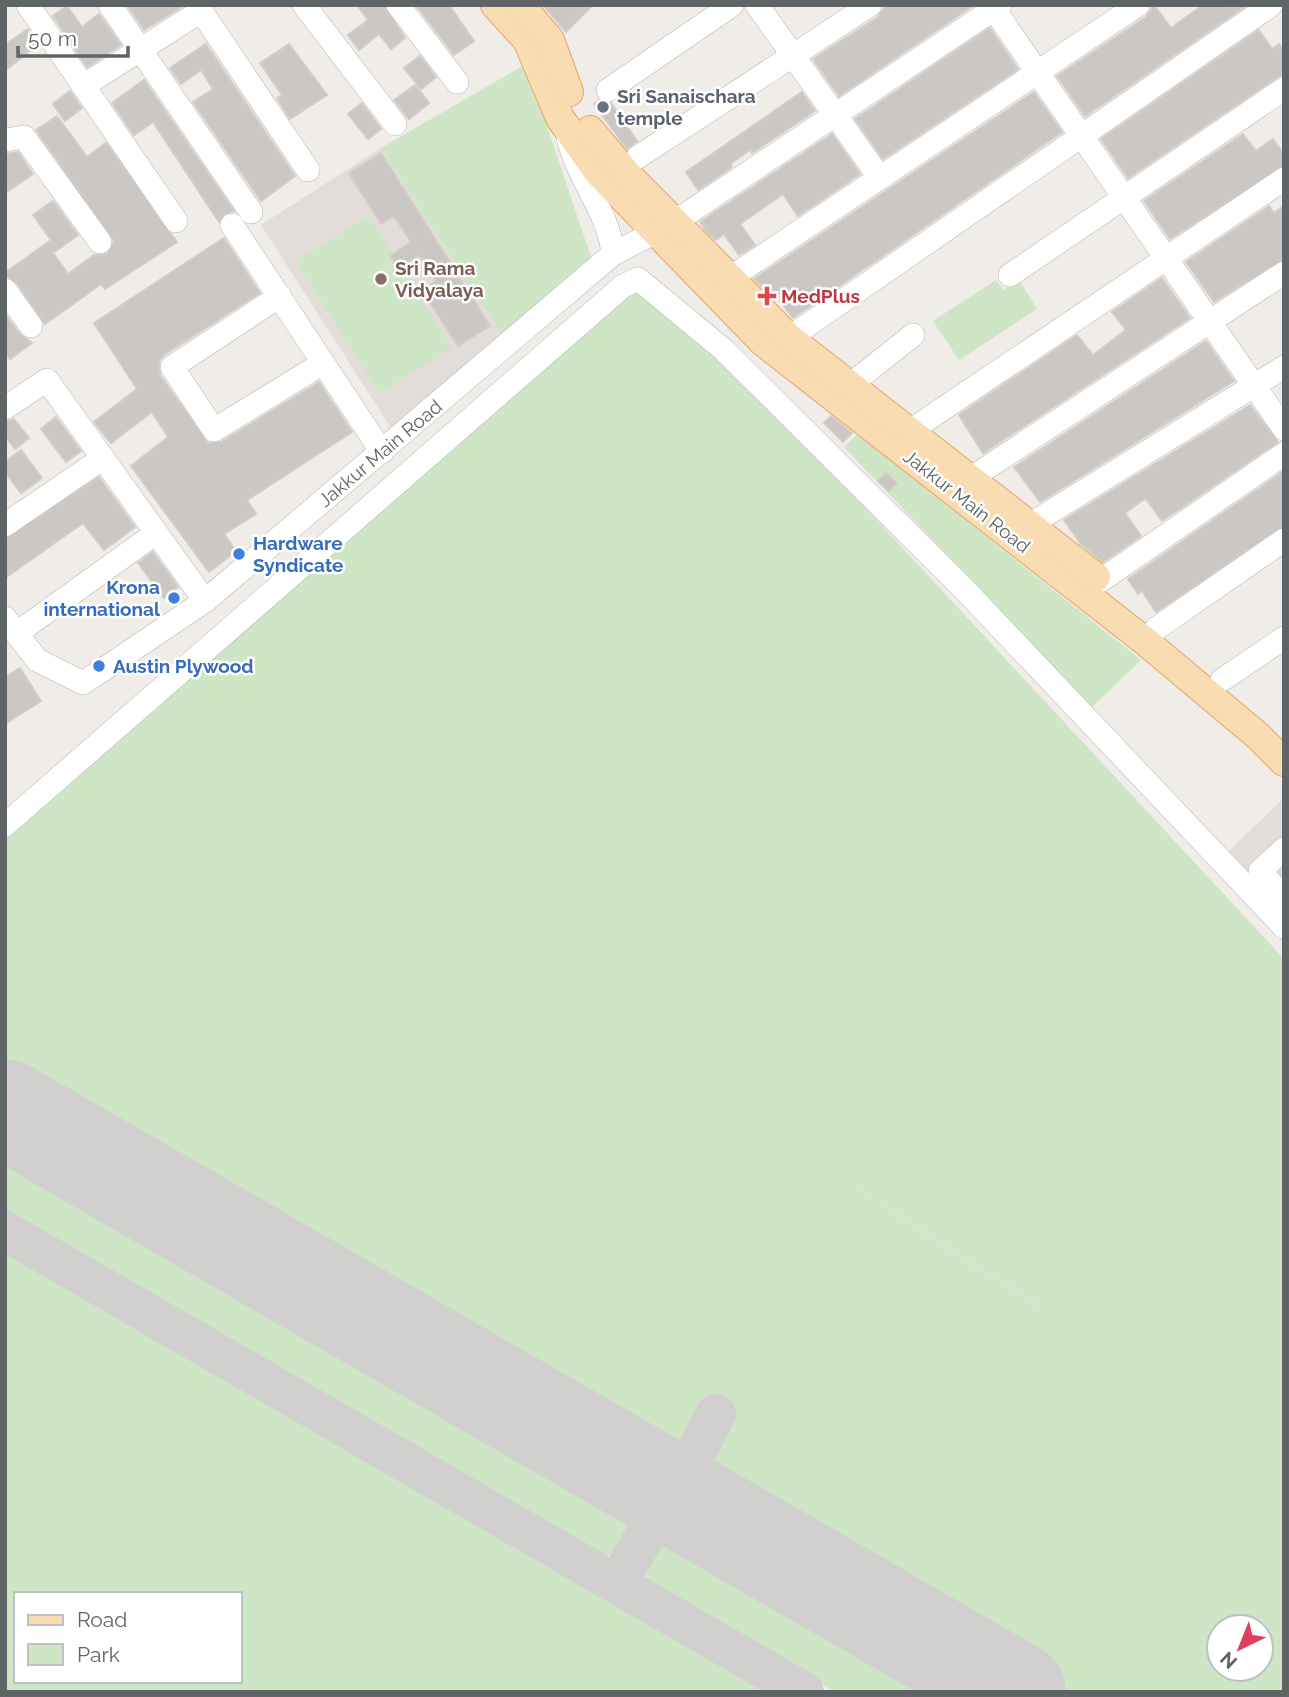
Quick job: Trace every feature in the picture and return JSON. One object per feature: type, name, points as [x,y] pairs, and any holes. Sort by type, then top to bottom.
[{"type":"main road","points":[[495,5],[532,47],[565,127],[598,172],[664,228]]},
{"type":"main road","points":[[525,7],[550,40],[575,105],[590,129],[664,228]]},
{"type":"main road","name":"Jakkur Main Road","points":[[664,228],[730,278],[789,338],[1031,524],[1100,581],[1284,762]]},
{"type":"main road","name":"Jakkur Main Road","points":[[664,228],[764,342],[1152,635],[1222,680],[1284,733]]},
{"type":"street","points":[[28,5],[176,221]]},
{"type":"street","points":[[110,5],[251,212]]},
{"type":"street","points":[[304,5],[395,124]]},
{"type":"street","points":[[398,5],[457,82]]},
{"type":"street","points":[[608,90],[732,5]]},
{"type":"street","points":[[757,5],[880,178]]},
{"type":"street","points":[[639,158],[870,5]]},
{"type":"street","points":[[730,278],[1138,5]]},
{"type":"street","points":[[789,338],[1271,5]]},
{"type":"street","points":[[664,228],[995,7],[1037,73],[1284,429]]},
{"type":"street","points":[[83,86],[199,8],[308,170]]},
{"type":"street","points":[[1010,275],[1284,89]]},
{"type":"street","points":[[565,127],[572,157],[607,228],[613,254]]},
{"type":"street","points":[[5,140],[24,137],[100,242]]},
{"type":"street","points":[[910,431],[1284,179]]},
{"type":"street","points":[[232,225],[382,452]]},
{"type":"street","name":"Jakkur Main Road","points":[[11,626],[37,660],[83,683],[205,601],[613,254],[664,228]]},
{"type":"street","points":[[971,478],[1284,272]]},
{"type":"street","points":[[5,825],[623,286],[638,279],[724,350],[957,582],[1284,927]]},
{"type":"street","points":[[5,290],[31,326]]},
{"type":"street","points":[[280,296],[172,367],[214,430],[323,363]]},
{"type":"street","points":[[850,385],[913,335]]},
{"type":"street","points":[[1031,524],[1284,367]]},
{"type":"street","points":[[5,408],[47,380],[205,601]]},
{"type":"street","points":[[1100,581],[1284,454]]},
{"type":"street","points":[[5,525],[103,458]]},
{"type":"street","points":[[11,626],[156,533]]},
{"type":"street","points":[[1152,635],[1284,540]]},
{"type":"street","points":[[1222,680],[1284,638]]},
{"type":"street","points":[[1284,849],[1260,871],[1284,897]]},
{"type":"shaded area","name":"Sri Rama Vidyalaya","points":[[381,148],[501,334],[391,428],[261,225]]},
{"type":"shaded area","points":[[1284,798],[1284,910],[1229,851]]},
{"type":"green space","points":[[526,64],[591,257],[501,334],[381,148]]},
{"type":"green space","points":[[369,216],[452,348],[379,393],[296,261]]},
{"type":"green space","points":[[996,280],[1003,290],[1019,280],[1037,309],[959,360],[933,321]]},
{"type":"green space","points":[[638,291],[755,389],[1284,959],[1284,1692],[1059,1692],[704,1484],[702,1471],[731,1421],[704,1405],[673,1454],[666,1459],[656,1458],[5,1084],[5,837],[336,543],[627,295]],"holes":[[[794,1147],[1040,1307],[1039,1307]]]},
{"type":"green space","points":[[858,434],[1141,660],[1092,707],[844,447]]},
{"type":"green space","points":[[5,1138],[633,1499],[637,1503],[636,1516],[625,1539],[611,1555],[601,1554],[5,1214]]},
{"type":"green space","points":[[5,1252],[769,1692],[5,1692]]},
{"type":"green space","points":[[675,1525],[681,1525],[968,1692],[836,1692],[649,1583],[644,1570]]},
{"type":"building","points":[[127,5],[183,5],[183,6],[144,30]]},
{"type":"building","points":[[357,5],[384,5],[405,38],[391,49],[379,34],[359,50],[348,35],[368,20]]},
{"type":"building","points":[[416,5],[449,5],[474,41],[454,55]]},
{"type":"building","points":[[543,5],[593,5],[566,32]]},
{"type":"building","points":[[886,5],[974,5],[839,96],[813,59],[878,17]]},
{"type":"building","points":[[1154,5],[1171,28],[1203,5],[1243,8],[1085,116],[1057,76],[1146,17]]},
{"type":"building","points":[[67,6],[82,27],[99,14],[121,45],[87,67],[53,16]]},
{"type":"building","points":[[990,28],[1018,69],[883,159],[855,119]]},
{"type":"building","points":[[28,29],[38,44],[5,71],[5,45]]},
{"type":"building","points":[[1259,30],[1272,49],[1279,44],[1284,51],[1284,73],[1128,178],[1101,139]]},
{"type":"building","points":[[206,44],[295,176],[261,201],[193,102],[213,89],[201,70],[181,84],[170,68]]},
{"type":"building","points":[[289,44],[327,95],[290,119],[277,98],[282,95],[260,63]]},
{"type":"building","points":[[420,56],[436,77],[421,89],[404,68]]},
{"type":"building","points":[[144,80],[234,211],[224,214],[219,222],[153,122],[134,135],[112,103]]},
{"type":"building","points":[[415,85],[429,103],[409,119],[394,100]]},
{"type":"building","points":[[70,91],[82,108],[65,121],[53,104]]},
{"type":"building","points":[[802,92],[815,111],[752,153],[750,150],[730,164],[732,167],[698,190],[686,172]]},
{"type":"building","points":[[1034,92],[1062,132],[793,318],[776,296],[773,298],[754,279]]},
{"type":"building","points":[[599,100],[611,103],[637,141],[627,149],[594,104]]},
{"type":"building","points":[[362,103],[381,129],[368,139],[348,114]]},
{"type":"building","points":[[57,116],[87,157],[106,143],[177,242],[105,289],[101,284],[45,324],[16,282],[5,276],[5,273],[51,240],[33,215],[53,201],[78,235],[53,253],[68,274],[94,255],[108,254],[114,241],[36,130]]},
{"type":"building","points":[[832,134],[860,174],[798,216],[783,194],[740,224],[755,245],[739,255],[724,234],[716,240],[706,231],[700,222]]},
{"type":"building","points":[[1243,134],[1256,151],[1273,139],[1284,154],[1284,165],[1170,239],[1144,201]]},
{"type":"building","points":[[18,152],[33,174],[5,193],[5,154]]},
{"type":"building","points":[[381,153],[490,326],[458,346],[422,290],[436,281],[419,255],[398,268],[390,256],[411,242],[394,216],[381,224],[349,173]]},
{"type":"building","points":[[1269,206],[1274,213],[1284,206],[1284,259],[1214,302],[1186,262]]},
{"type":"building","points":[[224,238],[260,293],[164,355],[159,361],[160,375],[208,443],[221,442],[319,382],[352,432],[247,500],[256,514],[224,534],[236,551],[209,572],[131,466],[168,437],[152,412],[111,443],[94,422],[137,389],[94,323]]},
{"type":"building","points":[[1162,278],[1190,318],[983,453],[959,415],[1077,335],[1093,355],[1126,330],[1112,312]]},
{"type":"building","points":[[5,314],[20,334],[32,343],[10,359],[5,352]]},
{"type":"building","points":[[1206,341],[1234,381],[1040,502],[1014,467]]},
{"type":"building","points":[[1250,405],[1278,442],[1162,521],[1146,499],[1143,500],[1125,513],[1141,536],[1103,562],[1081,544],[1064,520]]},
{"type":"building","points":[[831,416],[852,433],[843,442],[824,423]]},
{"type":"building","points":[[56,417],[81,451],[66,462],[41,429]]},
{"type":"building","points":[[14,419],[29,438],[15,449],[5,436],[5,422]]},
{"type":"building","points":[[21,450],[42,478],[21,493],[5,472],[5,462]]},
{"type":"building","points":[[1284,471],[1284,526],[1156,612],[1142,591],[1138,594],[1128,579]]},
{"type":"building","points":[[886,473],[897,483],[889,491],[878,481]]},
{"type":"building","points":[[99,477],[135,527],[104,550],[83,523],[5,578],[5,539]]},
{"type":"building","points":[[153,552],[178,587],[164,598],[138,563]]},
{"type":"building","points":[[20,668],[41,701],[5,724],[5,677]]},
{"type":"taxiway","points":[[5,1231],[804,1692]]},
{"type":"taxiway","points":[[620,1578],[665,1502],[665,1493],[660,1487],[670,1483],[686,1468],[716,1414]]},
{"type":"runway","points":[[5,1109],[1016,1692]]},
{"type":"place","name":"Sri Sanaischara temple","points":[[603,107]]},
{"type":"place","name":"Sri Rama Vidyalaya","points":[[381,279]]},
{"type":"place","name":"MedPlus","points":[[767,296]]},
{"type":"place","name":"Hardware Syndicate","points":[[239,554]]},
{"type":"place","name":"Krona international","points":[[174,598]]},
{"type":"place","name":"Austin Plywood","points":[[99,666]]}]
